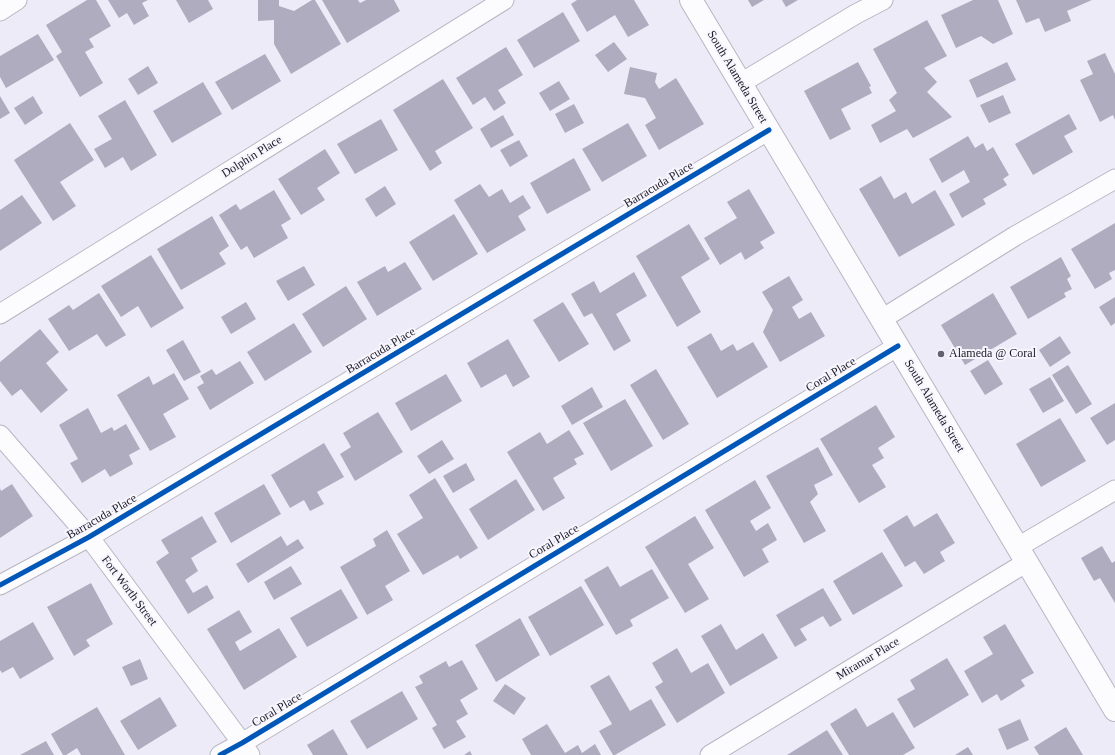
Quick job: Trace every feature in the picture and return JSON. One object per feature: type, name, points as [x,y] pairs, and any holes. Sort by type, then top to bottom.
[{"type":"main road","name":"South Alameda Street","points":[[691,0],[1115,710]]},
{"type":"street","points":[[0,10],[18,0]]},
{"type":"street","name":"Dolphin Place","points":[[0,314],[504,0]]},
{"type":"street","points":[[741,83],[856,14],[883,0]]},
{"type":"street","name":"Barracuda Place","points":[[0,584],[89,537],[769,130]]},
{"type":"street","points":[[882,319],[1015,236],[1115,179]]},
{"type":"street","name":"Coral Place","points":[[220,755],[246,749],[898,346]]},
{"type":"street","name":"Fort Worth Street","points":[[0,435],[89,537],[246,749]]},
{"type":"street","name":"Miramar Place","points":[[710,755],[1022,554],[1115,490]]},
{"type":"building","points":[[87,0],[96,0],[111,26],[89,39],[94,47],[85,52],[103,83],[80,97],[56,56],[62,52],[46,25]]},
{"type":"building","points":[[108,0],[148,0],[142,3],[149,16],[134,25],[127,13],[119,18]]},
{"type":"building","points":[[176,0],[208,0],[213,9],[189,23]]},
{"type":"building","points":[[258,0],[279,0],[279,6],[294,11],[312,0],[315,0],[341,44],[291,74],[274,44],[274,20],[258,21]]},
{"type":"building","points":[[322,0],[358,0],[360,3],[366,0],[394,0],[400,11],[347,43]]},
{"type":"building","points":[[577,0],[634,0],[649,25],[628,37],[615,15],[587,32],[571,4]]},
{"type":"building","points":[[748,0],[764,0],[752,7]]},
{"type":"building","points":[[782,0],[798,0],[786,7]]},
{"type":"building","points":[[973,0],[998,0],[1013,34],[993,44],[981,36],[956,48],[941,15]]},
{"type":"building","points":[[1016,0],[1092,0],[1067,11],[1071,21],[1045,32],[1039,18],[1026,23]]},
{"type":"building","points":[[563,12],[580,41],[534,68],[517,40]]},
{"type":"building","points":[[927,20],[947,56],[924,68],[937,82],[927,92],[952,117],[913,138],[907,129],[880,143],[871,125],[896,111],[889,100],[897,93],[873,49]]},
{"type":"building","points":[[38,34],[54,60],[6,88],[0,77],[0,56]]},
{"type":"building","points":[[614,42],[627,59],[608,72],[595,55]]},
{"type":"building","points":[[506,47],[523,75],[498,90],[506,103],[494,111],[485,97],[473,105],[456,78]]},
{"type":"building","points":[[1105,53],[1115,74],[1115,120],[1113,115],[1100,122],[1080,80],[1093,74],[1087,61]]},
{"type":"building","points":[[265,54],[281,81],[232,110],[215,82]]},
{"type":"building","points":[[858,62],[871,86],[869,87],[872,93],[841,109],[851,129],[830,140],[804,91]]},
{"type":"building","points":[[1007,62],[1016,80],[977,98],[969,80]]},
{"type":"building","points":[[148,66],[158,83],[138,95],[128,79]]},
{"type":"building","points":[[630,67],[657,73],[655,82],[659,89],[676,78],[704,124],[659,150],[645,125],[656,118],[645,98],[624,94]]},
{"type":"building","points":[[443,79],[473,128],[435,151],[442,163],[430,171],[393,110]]},
{"type":"building","points":[[559,81],[570,99],[550,111],[539,93]]},
{"type":"building","points":[[203,82],[222,114],[172,143],[153,111]]},
{"type":"building","points":[[1003,95],[1011,113],[989,123],[980,105]]},
{"type":"building","points":[[0,96],[10,113],[0,119]]},
{"type":"building","points":[[33,96],[43,113],[25,125],[14,108]]},
{"type":"building","points":[[125,100],[157,155],[131,171],[123,157],[105,168],[94,149],[112,139],[98,116]]},
{"type":"building","points":[[574,104],[584,123],[565,133],[555,114]]},
{"type":"building","points":[[1069,114],[1077,129],[1064,136],[1073,152],[1033,175],[1015,144]]},
{"type":"building","points":[[503,115],[514,135],[491,148],[480,129]]},
{"type":"building","points":[[381,119],[398,150],[355,174],[337,144]]},
{"type":"building","points":[[70,123],[94,160],[60,182],[76,206],[53,221],[14,160]]},
{"type":"building","points":[[628,123],[647,156],[602,182],[582,149]]},
{"type":"building","points":[[968,136],[975,148],[983,143],[987,151],[993,147],[1009,175],[1003,179],[1007,185],[983,199],[986,204],[962,218],[949,194],[970,182],[964,170],[942,183],[929,159]]},
{"type":"building","points":[[519,140],[528,156],[510,167],[500,150]]},
{"type":"building","points":[[325,149],[340,173],[317,188],[325,200],[301,215],[278,179]]},
{"type":"building","points":[[574,158],[591,190],[547,214],[530,183]]},
{"type":"building","points":[[881,176],[894,199],[906,192],[912,204],[935,190],[955,225],[899,257],[859,189]]},
{"type":"building","points":[[480,184],[489,197],[502,189],[510,203],[523,195],[531,208],[518,216],[526,230],[487,253],[454,200]]},
{"type":"building","points":[[385,186],[396,204],[376,217],[365,199]]},
{"type":"building","points":[[749,189],[775,233],[760,242],[764,248],[745,260],[741,252],[720,265],[704,238],[737,218],[727,202]]},
{"type":"building","points":[[274,190],[291,219],[281,225],[288,238],[254,258],[247,246],[241,250],[219,215],[236,204],[240,210]]},
{"type":"building","points":[[22,195],[42,223],[0,251],[0,210]]},
{"type":"building","points":[[454,214],[478,254],[433,281],[409,242]]},
{"type":"building","points":[[212,216],[229,246],[219,253],[226,264],[181,290],[157,249]]},
{"type":"building","points":[[1115,223],[1115,270],[1109,273],[1112,279],[1095,289],[1071,249]]},
{"type":"building","points":[[689,224],[710,259],[681,277],[701,312],[677,327],[636,256]]},
{"type":"building","points":[[151,255],[184,308],[151,328],[138,306],[121,317],[101,286]]},
{"type":"building","points":[[1061,257],[1071,276],[1067,279],[1072,289],[1064,293],[1066,297],[1028,319],[1010,287]]},
{"type":"building","points":[[405,262],[422,289],[377,316],[357,282],[385,266],[388,272]]},
{"type":"building","points":[[304,266],[315,285],[288,301],[276,281]]},
{"type":"building","points":[[634,272],[647,296],[616,314],[631,341],[614,351],[592,313],[584,317],[571,294],[594,281],[600,293]]},
{"type":"building","points":[[789,276],[803,300],[792,307],[799,319],[811,312],[825,336],[780,362],[763,332],[773,310],[762,292]]},
{"type":"building","points":[[346,286],[367,319],[323,347],[302,314]]},
{"type":"building","points":[[99,293],[126,335],[106,347],[97,334],[69,351],[48,319],[69,305],[73,310]]},
{"type":"building","points":[[993,293],[1017,334],[965,365],[941,325]]},
{"type":"building","points":[[1115,297],[1115,323],[1111,326],[1099,307]]},
{"type":"building","points":[[246,302],[256,319],[231,334],[221,317]]},
{"type":"building","points":[[563,302],[589,344],[559,362],[533,320]]},
{"type":"building","points":[[294,323],[312,352],[265,381],[247,352]]},
{"type":"building","points":[[40,329],[59,352],[46,363],[68,390],[41,413],[21,389],[12,396],[0,381],[0,362]]},
{"type":"building","points":[[711,333],[721,351],[733,344],[737,351],[753,342],[768,367],[717,398],[687,347]]},
{"type":"building","points":[[1060,336],[1071,353],[1050,367],[1039,350]]},
{"type":"building","points":[[508,339],[530,377],[513,387],[506,374],[481,388],[467,363]]},
{"type":"building","points":[[183,340],[201,372],[184,381],[166,350]]},
{"type":"building","points":[[988,360],[1003,384],[985,395],[970,371]]},
{"type":"building","points":[[240,361],[254,383],[210,410],[197,387],[204,383],[200,376],[212,369],[216,375]]},
{"type":"building","points":[[1068,365],[1092,404],[1076,414],[1052,375]]},
{"type":"building","points":[[656,369],[689,424],[663,440],[630,385]]},
{"type":"building","points":[[174,373],[189,399],[163,414],[176,437],[150,451],[117,395],[149,376],[153,385]]},
{"type":"building","points":[[446,374],[462,401],[411,431],[395,403]]},
{"type":"building","points":[[1050,377],[1064,401],[1043,413],[1029,389]]},
{"type":"building","points":[[592,387],[603,407],[572,425],[561,406]]},
{"type":"building","points":[[625,399],[653,446],[611,471],[583,423]]},
{"type":"building","points":[[1115,403],[1115,440],[1107,445],[1090,418]]},
{"type":"building","points":[[876,405],[895,437],[878,448],[884,458],[872,465],[886,487],[859,503],[820,439]]},
{"type":"building","points":[[88,408],[101,433],[112,427],[114,431],[126,424],[140,449],[129,455],[133,464],[110,477],[105,469],[82,483],[70,463],[78,459],[59,425]]},
{"type":"building","points":[[378,412],[403,452],[355,481],[340,454],[351,447],[343,433]]},
{"type":"building","points":[[1060,418],[1086,461],[1041,487],[1016,444]]},
{"type":"building","points":[[569,430],[584,454],[574,459],[577,464],[553,478],[565,498],[543,511],[507,452],[540,432],[547,444]]},
{"type":"building","points":[[442,440],[454,459],[429,474],[417,456]]},
{"type":"building","points":[[324,443],[344,477],[317,492],[324,504],[310,511],[304,500],[290,508],[271,475]]},
{"type":"building","points":[[818,447],[833,475],[814,485],[818,494],[810,502],[826,531],[804,543],[766,476]]},
{"type":"building","points":[[466,463],[475,480],[453,493],[443,476]]},
{"type":"building","points":[[435,478],[478,548],[460,559],[458,555],[423,575],[397,534],[423,518],[409,495]]},
{"type":"building","points":[[516,479],[535,510],[488,540],[469,509]]},
{"type":"building","points":[[755,480],[771,508],[750,521],[756,531],[768,523],[777,540],[762,549],[769,562],[744,577],[705,510]]},
{"type":"building","points":[[12,484],[33,516],[0,538],[0,488],[1,491]]},
{"type":"building","points":[[264,484],[281,514],[231,543],[214,513]]},
{"type":"building","points":[[937,513],[955,543],[940,552],[945,561],[924,574],[915,561],[905,567],[883,530],[907,515],[914,527]]},
{"type":"building","points":[[202,516],[217,542],[191,558],[198,571],[185,580],[193,593],[207,585],[214,598],[188,614],[156,562],[169,553],[161,540]]},
{"type":"building","points":[[695,516],[714,548],[688,564],[709,599],[685,613],[645,547]]},
{"type":"building","points":[[387,530],[410,571],[385,586],[393,600],[367,615],[340,567],[376,546],[373,539]]},
{"type":"building","points":[[281,536],[287,546],[298,539],[304,548],[248,583],[236,564]]},
{"type":"building","points":[[1102,546],[1112,563],[1115,561],[1115,603],[1100,578],[1094,581],[1081,558]]},
{"type":"building","points":[[882,552],[903,586],[853,615],[833,581]]},
{"type":"building","points":[[291,566],[302,584],[274,600],[264,582]]},
{"type":"building","points":[[608,566],[620,587],[652,569],[669,598],[630,620],[633,626],[616,635],[584,580]]},
{"type":"building","points":[[91,583],[113,624],[86,640],[90,646],[74,656],[47,607]]},
{"type":"building","points":[[581,586],[604,625],[550,656],[528,617]]},
{"type":"building","points":[[823,588],[842,620],[830,627],[823,616],[800,629],[807,640],[795,647],[776,615]]},
{"type":"building","points":[[341,589],[358,618],[307,647],[290,618]]},
{"type":"building","points":[[239,610],[252,632],[235,642],[240,651],[279,628],[297,657],[244,690],[207,629]]},
{"type":"building","points":[[520,618],[540,655],[496,682],[475,645]]},
{"type":"building","points":[[33,622],[54,659],[20,679],[13,667],[2,673],[0,670],[0,641]]},
{"type":"building","points":[[721,624],[736,650],[763,633],[778,658],[730,686],[701,636]]},
{"type":"building","points":[[1005,624],[1034,673],[1021,680],[1025,686],[1001,701],[997,694],[982,703],[964,671],[993,654],[983,637]]},
{"type":"building","points":[[677,648],[691,673],[708,663],[725,693],[677,723],[655,687],[663,682],[652,663]]},
{"type":"building","points":[[947,658],[969,695],[914,728],[897,699],[915,689],[910,680]]},
{"type":"building","points":[[140,659],[148,679],[131,686],[122,667]]},
{"type":"building","points":[[462,660],[478,689],[460,700],[468,714],[456,721],[466,737],[444,749],[432,728],[437,725],[415,687],[423,683],[419,676],[446,661],[449,667]]},
{"type":"building","points":[[609,675],[630,711],[651,699],[666,725],[615,755],[613,755],[599,731],[612,724],[590,686]]},
{"type":"building","points":[[505,684],[526,698],[514,715],[493,701]]},
{"type":"building","points":[[402,691],[418,719],[367,749],[350,721]]},
{"type":"building","points":[[160,697],[177,726],[138,750],[120,721]]},
{"type":"building","points":[[97,707],[125,755],[81,755],[77,748],[66,755],[63,755],[51,734]]},
{"type":"building","points":[[856,708],[867,727],[893,712],[915,748],[903,755],[849,755],[830,724]]},
{"type":"building","points":[[1020,719],[1029,740],[1007,750],[998,729]]},
{"type":"building","points":[[547,724],[565,753],[578,745],[582,753],[595,744],[601,755],[531,755],[522,739]]},
{"type":"building","points":[[1066,727],[1083,755],[1039,755],[1034,747]]},
{"type":"building","points":[[333,729],[348,755],[313,755],[307,745]]},
{"type":"building","points":[[827,730],[843,755],[787,755]]},
{"type":"building","points":[[46,741],[54,755],[20,755]]},
{"type":"building","points":[[968,747],[973,755],[955,755]]},
{"type":"building","points":[[470,751],[472,755],[464,755]]},
{"type":"cycle path","points":[[0,585],[89,537],[769,130]]},
{"type":"cycle path","points":[[220,755],[898,346]]},
{"type":"place","name":"Alameda @ Coral","points":[[941,354]]}]
